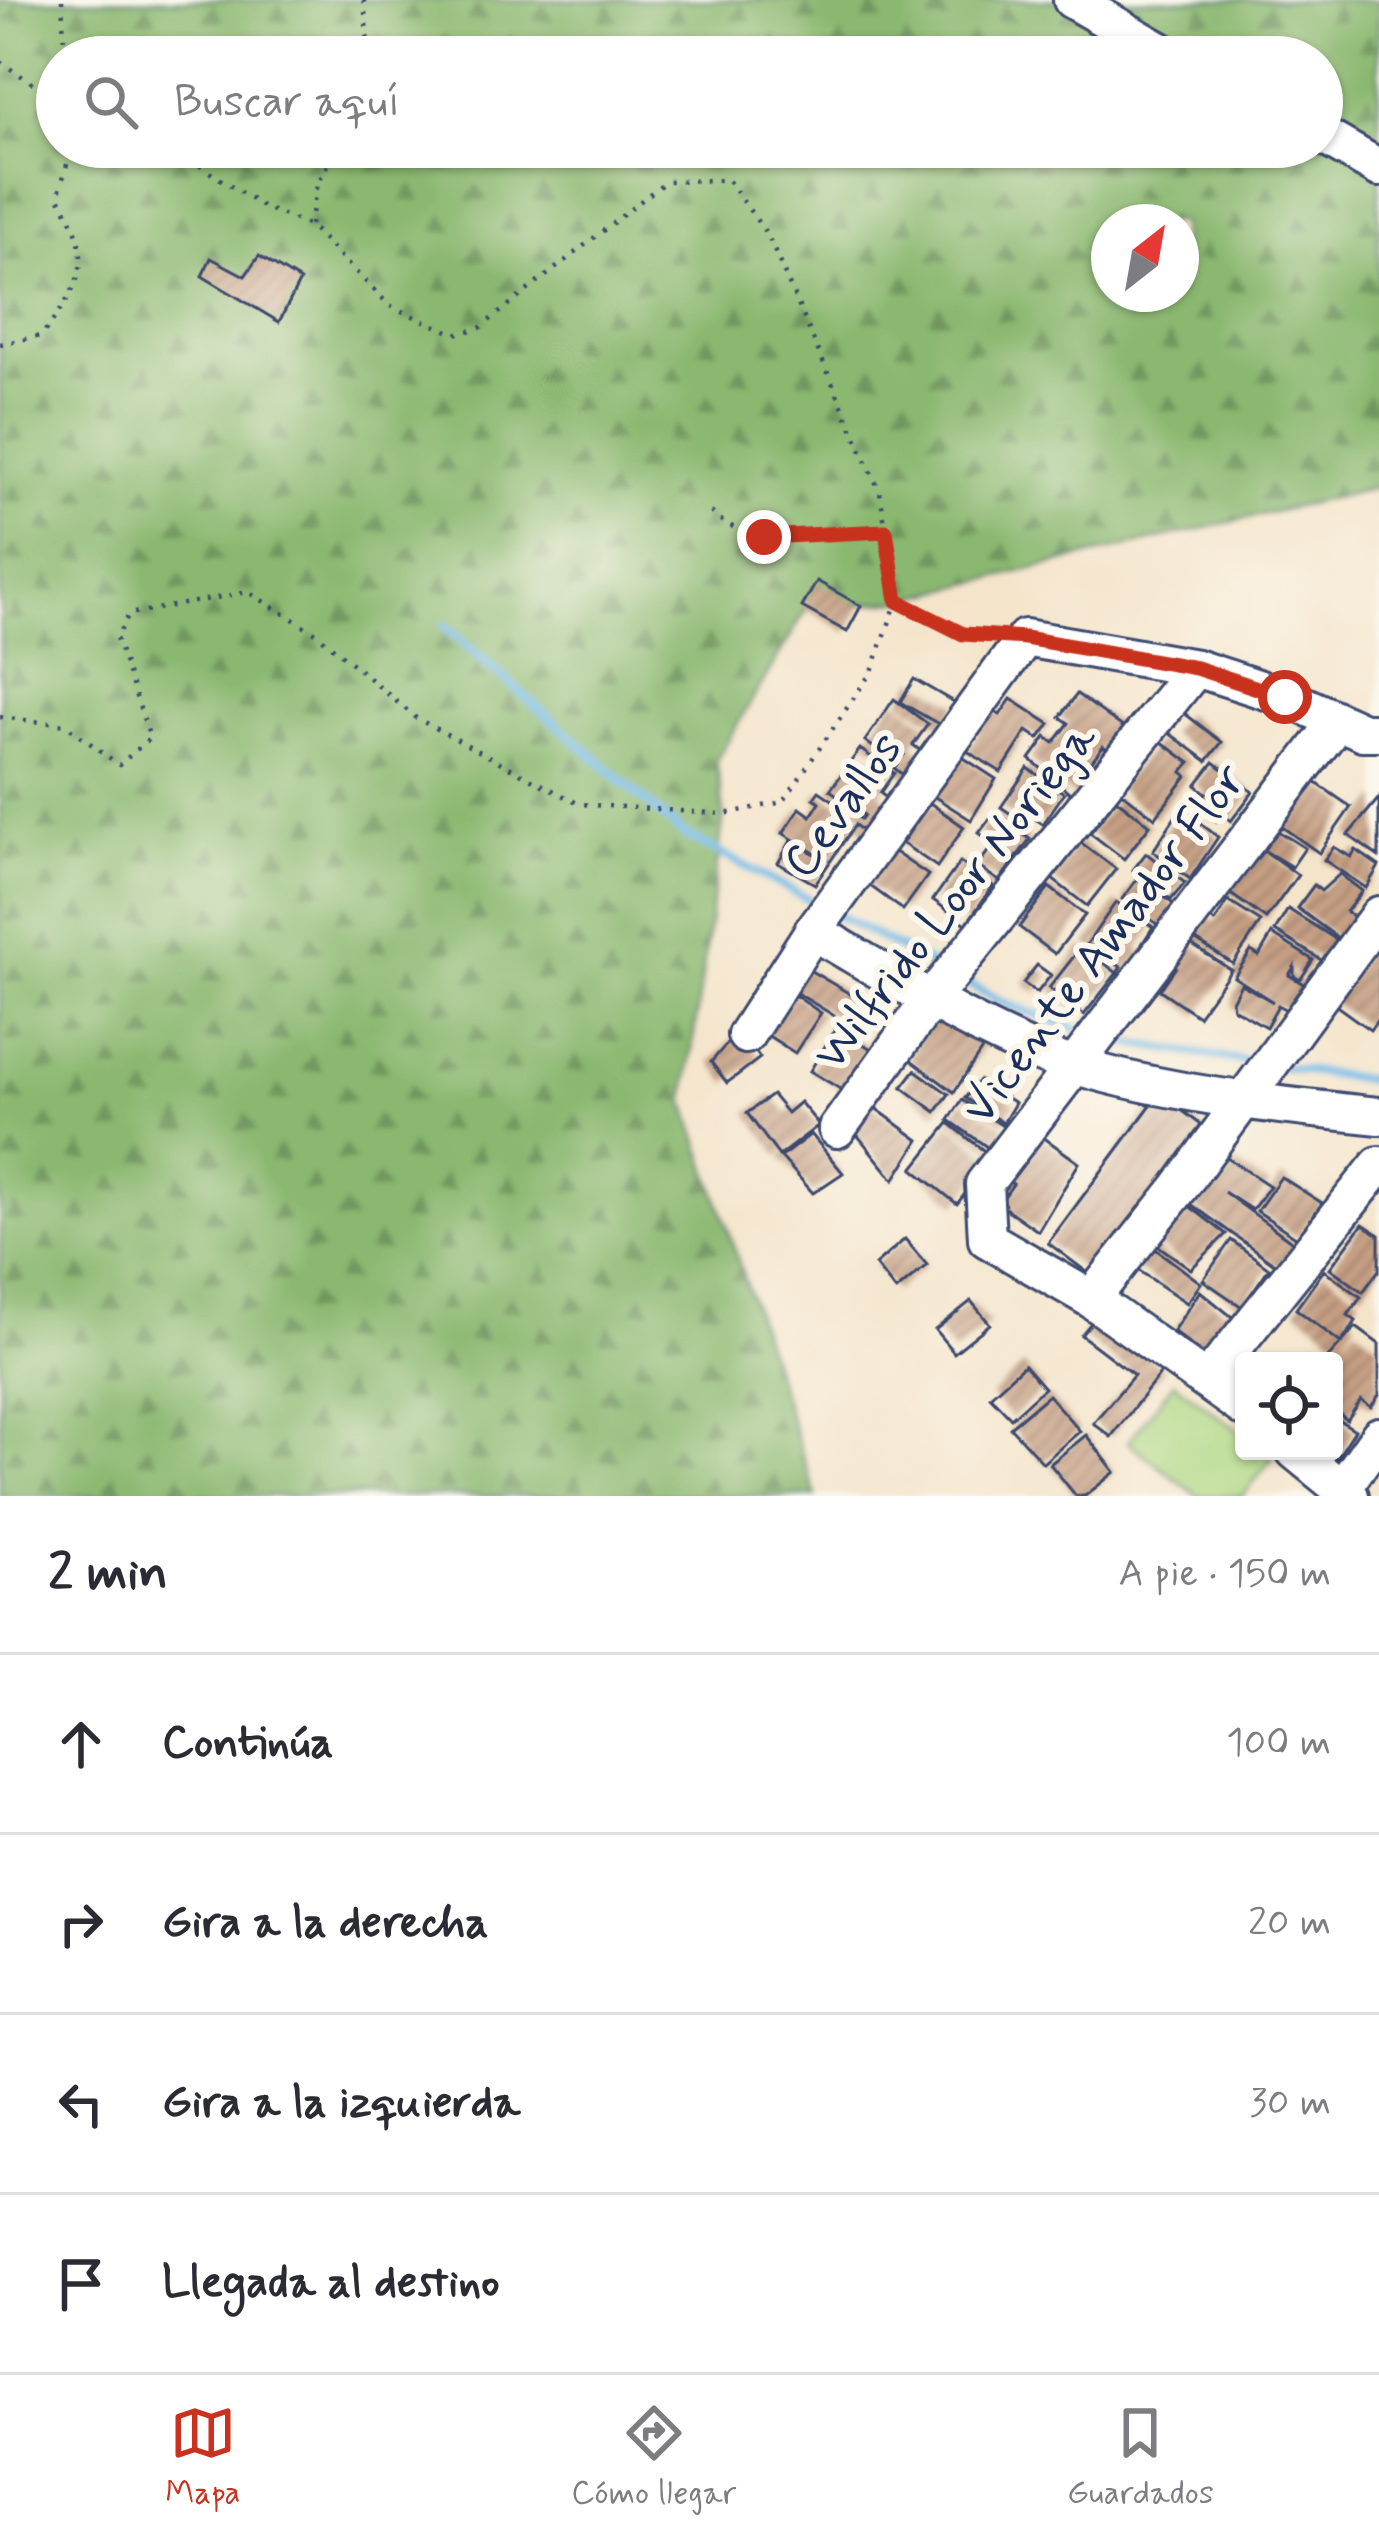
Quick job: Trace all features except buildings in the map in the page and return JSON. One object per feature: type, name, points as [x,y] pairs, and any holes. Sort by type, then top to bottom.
[{"type":"street","points":[[1087,10],[1133,36]]},
{"type":"street","points":[[1343,147],[1379,168]]},
{"type":"street","points":[[1025,638],[1196,668],[1285,697],[1365,735]]},
{"type":"street","name":"Cevallos","points":[[746,1035],[813,931],[1025,638]]},
{"type":"street","name":"Wilfrido Loor Noriega","points":[[837,1129],[931,999],[1196,668]]},
{"type":"street","name":"Vicente Amador Flor","points":[[1091,1299],[987,1239],[984,1184],[1071,1064],[1365,735]]},
{"type":"street","points":[[1235,1400],[1091,1299],[1379,915]]},
{"type":"street","points":[[813,931],[931,999],[1071,1064],[1240,1101],[1379,1116]]},
{"type":"street","points":[[1209,1378],[1379,1166]]},
{"type":"street","points":[[1306,1460],[1346,1493],[1379,1436]]},
{"type":"path","points":[[62,0],[63,36]]},
{"type":"path","points":[[364,0],[367,36]]},
{"type":"path","points":[[0,62],[36,85]]},
{"type":"path","points":[[0,344],[41,336],[68,302],[82,269],[84,245],[58,196],[66,168]]},
{"type":"path","points":[[0,717],[66,725],[119,765],[150,738],[116,638],[129,614],[248,592],[316,633],[416,718],[579,804],[724,814],[783,802],[872,671],[897,601],[880,492],[768,236],[728,180],[666,181],[480,328],[455,334],[390,306],[310,226],[263,207],[203,168]]},
{"type":"path","points":[[310,226],[317,184],[327,168]]},
{"type":"path","points":[[710,512],[722,523],[764,537],[886,531]]},
{"type":"path","points":[[897,601],[963,634],[1025,638]]},
{"type":"green space","points":[[0,0],[1379,0],[1379,487],[897,601],[808,607],[716,760],[724,814],[685,1100],[816,1496],[0,1496]]},
{"type":"green space","points":[[1174,1382],[1235,1428],[1235,1460],[1271,1460],[1243,1496],[1198,1496],[1128,1442]]},
{"type":"waterway","points":[[444,626],[682,833],[823,907]]},
{"type":"waterway","points":[[837,915],[945,972]]},
{"type":"waterway","points":[[960,979],[1006,1004],[1088,1033]]},
{"type":"waterway","points":[[1103,1039],[1258,1063]]},
{"type":"waterway","points":[[1281,1067],[1379,1081]]},
{"type":"route","points":[[764,537],[886,531],[897,601],[963,634],[1025,638],[1196,668],[1285,697]]}]
